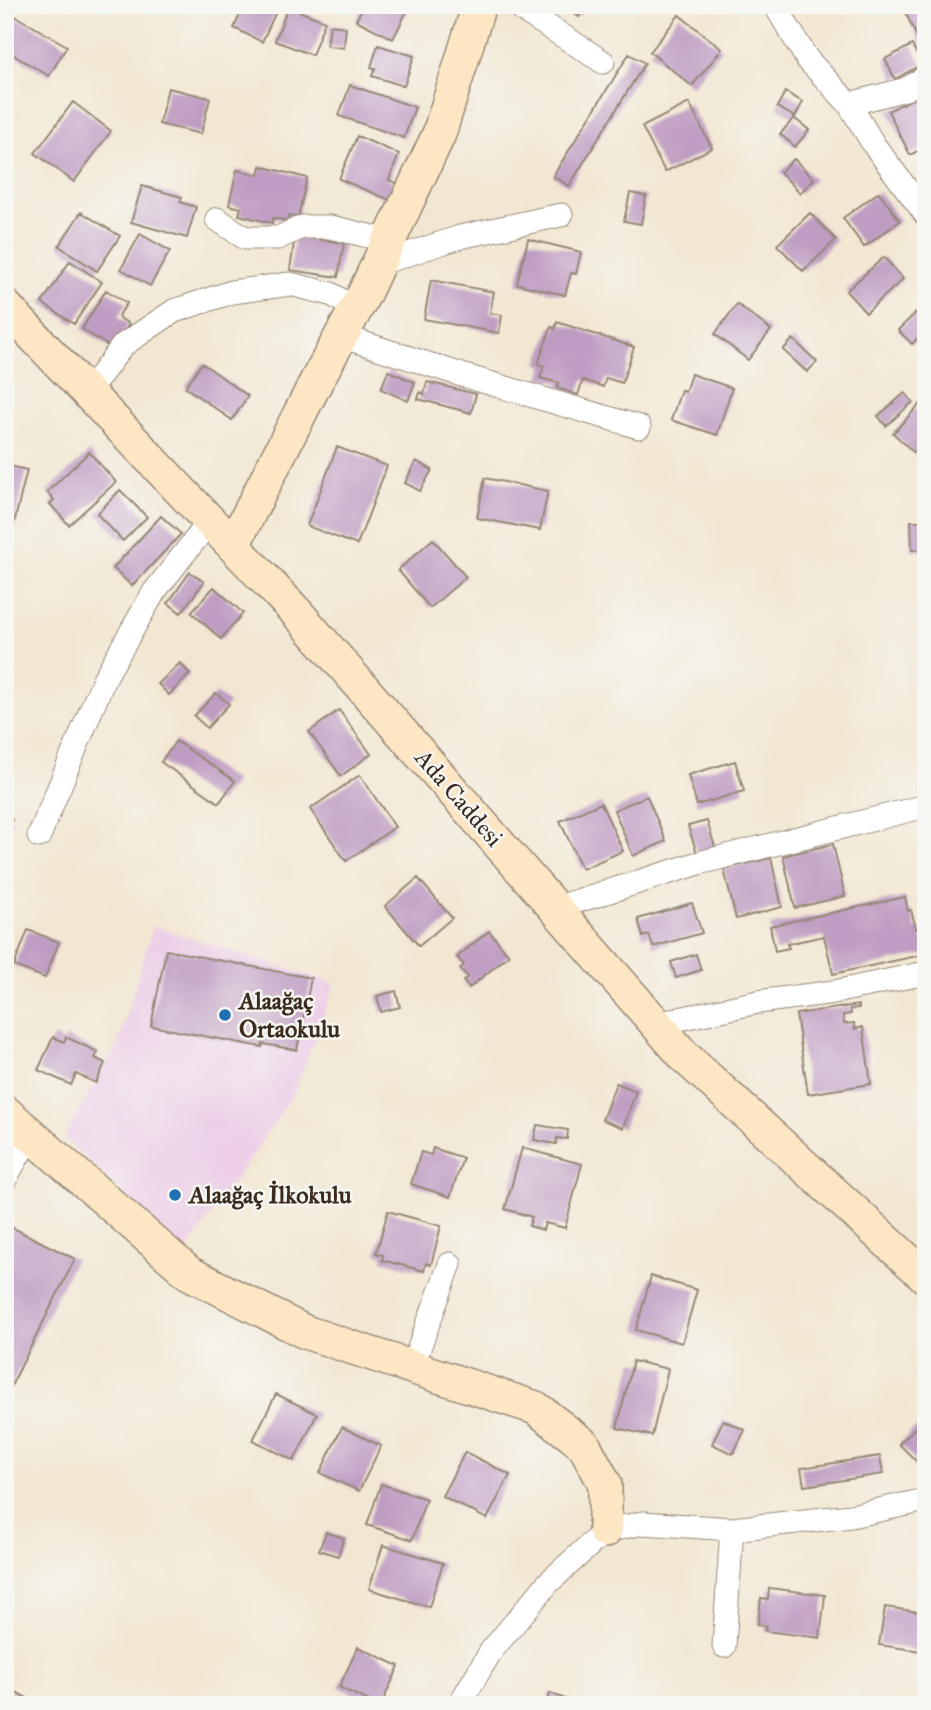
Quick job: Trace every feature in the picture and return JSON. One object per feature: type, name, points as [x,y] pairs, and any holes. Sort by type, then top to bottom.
[{"type":"main road","points":[[233,545],[349,323],[439,134],[480,5]]},
{"type":"main road","name":"Ada Caddesi","points":[[11,323],[88,392],[299,615],[686,1059],[926,1277]]},
{"type":"main road","points":[[5,1112],[189,1273],[305,1332],[536,1408],[584,1445],[605,1484],[605,1531]]},
{"type":"street","points":[[515,5],[603,62]]},
{"type":"street","points":[[775,5],[807,59],[849,104],[874,145],[926,215]]},
{"type":"street","points":[[849,104],[906,89],[926,77]]},
{"type":"street","points":[[216,219],[245,238],[278,238],[302,227],[330,227],[384,252],[561,215]]},
{"type":"street","points":[[88,392],[124,345],[174,311],[232,292],[290,284],[331,294],[349,323],[462,375],[639,427]]},
{"type":"street","points":[[39,836],[104,679],[154,592],[210,521]]},
{"type":"street","points":[[555,908],[699,863],[926,806]]},
{"type":"street","points":[[656,1024],[758,1002],[834,992],[926,973]]},
{"type":"street","points":[[5,1180],[30,1135]]},
{"type":"street","points":[[412,1367],[450,1264]]},
{"type":"street","points":[[459,1705],[499,1642],[549,1582],[605,1531],[643,1523],[732,1529],[851,1516],[926,1500]]},
{"type":"street","points":[[724,1646],[732,1529]]},
{"type":"shaded area","points":[[153,926],[335,984],[294,1093],[185,1254],[64,1137],[117,1046]]},
{"type":"building","points":[[244,5],[279,5],[262,42],[234,28]]},
{"type":"building","points":[[364,5],[410,5],[393,39],[356,20]]},
{"type":"building","points":[[562,5],[586,5],[579,17]]},
{"type":"building","points":[[902,5],[926,5],[926,52],[924,52]]},
{"type":"building","points":[[288,7],[325,21],[312,55],[275,41]]},
{"type":"building","points":[[679,15],[722,49],[692,86],[650,52]]},
{"type":"building","points":[[15,16],[67,46],[49,76],[5,50],[5,32]]},
{"type":"building","points":[[330,25],[346,27],[344,48],[327,46]]},
{"type":"building","points":[[378,45],[414,56],[404,86],[372,76],[375,68],[371,67]]},
{"type":"building","points":[[912,45],[922,64],[895,79],[885,59]]},
{"type":"building","points":[[629,54],[645,63],[569,186],[553,176]]},
{"type":"building","points":[[350,85],[415,107],[404,138],[339,116]]},
{"type":"building","points":[[168,88],[210,98],[201,134],[159,124]]},
{"type":"building","points":[[785,92],[803,102],[795,117],[777,107]]},
{"type":"building","points":[[926,92],[926,147],[910,155],[888,111]]},
{"type":"building","points":[[73,102],[111,131],[74,182],[35,153]]},
{"type":"building","points":[[689,103],[712,148],[665,172],[642,127]]},
{"type":"building","points":[[794,118],[809,130],[795,147],[780,134]]},
{"type":"building","points":[[357,136],[399,154],[389,180],[399,184],[392,201],[339,179]]},
{"type":"building","points":[[794,159],[814,179],[800,193],[780,172]]},
{"type":"building","points":[[261,166],[307,178],[298,217],[289,216],[288,221],[273,218],[272,223],[239,215],[241,208],[229,205],[237,170],[259,175]]},
{"type":"building","points":[[142,186],[182,197],[180,202],[196,207],[187,238],[131,222]]},
{"type":"building","points":[[879,192],[900,221],[864,247],[843,218]]},
{"type":"building","points":[[630,193],[646,196],[641,224],[624,221]]},
{"type":"building","points":[[81,212],[120,236],[97,271],[59,246]]},
{"type":"building","points":[[810,213],[836,240],[803,271],[777,245]]},
{"type":"building","points":[[140,234],[170,251],[150,286],[121,269]]},
{"type":"building","points":[[295,236],[344,243],[338,277],[290,270]]},
{"type":"building","points":[[528,239],[581,252],[576,274],[571,273],[565,295],[517,284]]},
{"type":"building","points":[[884,257],[903,279],[866,313],[846,291]]},
{"type":"building","points":[[70,261],[102,282],[74,324],[42,303]]},
{"type":"building","points":[[431,280],[494,292],[490,313],[502,315],[499,333],[424,319]]},
{"type":"building","points":[[106,290],[127,303],[118,317],[129,324],[113,349],[82,329]]},
{"type":"building","points":[[926,303],[926,330],[912,344],[898,330]]},
{"type":"building","points":[[737,304],[771,330],[748,360],[715,334]]},
{"type":"building","points":[[557,322],[634,347],[622,383],[606,378],[603,387],[583,380],[578,395],[557,388],[559,383],[540,378],[544,366],[538,364],[551,327],[555,329]]},
{"type":"building","points":[[793,339],[817,362],[807,372],[783,350]]},
{"type":"building","points":[[202,363],[248,396],[232,420],[185,387]]},
{"type":"building","points":[[388,371],[415,382],[408,401],[381,389]]},
{"type":"building","points":[[691,374],[732,388],[717,435],[671,420],[681,390],[685,392]]},
{"type":"building","points":[[427,382],[476,394],[471,413],[418,399],[420,392],[424,394]]},
{"type":"building","points":[[905,393],[913,402],[886,426],[878,416]]},
{"type":"building","points":[[926,398],[926,464],[893,433]]},
{"type":"building","points":[[337,447],[387,466],[357,545],[307,526]]},
{"type":"building","points":[[89,452],[116,482],[69,525],[50,504],[54,500],[47,492]]},
{"type":"building","points":[[416,461],[432,470],[420,491],[405,483]]},
{"type":"building","points":[[5,465],[27,470],[10,540],[5,539]]},
{"type":"building","points":[[485,478],[548,491],[540,530],[477,518]]},
{"type":"building","points":[[120,490],[147,517],[123,541],[97,514]]},
{"type":"building","points":[[161,516],[181,534],[132,586],[113,568]]},
{"type":"building","points":[[911,521],[926,521],[926,550],[912,550]]},
{"type":"building","points":[[433,539],[466,577],[430,608],[398,570]]},
{"type":"building","points":[[190,572],[204,582],[181,613],[168,603]]},
{"type":"building","points":[[214,587],[243,613],[221,639],[191,612]]},
{"type":"building","points":[[180,663],[190,674],[169,695],[158,684]]},
{"type":"building","points":[[216,693],[229,704],[207,728],[194,716]]},
{"type":"building","points":[[339,710],[371,754],[341,776],[309,732]]},
{"type":"building","points":[[176,741],[235,781],[219,803],[161,762]]},
{"type":"building","points":[[735,761],[744,791],[697,805],[688,775]]},
{"type":"building","points":[[360,775],[395,827],[346,861],[310,809]]},
{"type":"building","points":[[647,796],[666,841],[633,856],[614,810]]},
{"type":"building","points":[[601,803],[623,851],[582,869],[560,821]]},
{"type":"building","points":[[5,817],[12,820],[5,834]]},
{"type":"building","points":[[707,821],[715,847],[697,853],[688,826]]},
{"type":"building","points":[[833,844],[845,896],[795,908],[783,856]]},
{"type":"building","points":[[771,858],[782,907],[736,919],[724,869]]},
{"type":"building","points":[[418,878],[452,918],[419,946],[385,906]]},
{"type":"building","points":[[905,897],[916,929],[920,928],[926,954],[833,974],[824,936],[787,944],[789,948],[775,951],[770,926]]},
{"type":"building","points":[[692,903],[702,933],[653,947],[649,935],[643,937],[638,919]]},
{"type":"building","points":[[28,930],[59,942],[45,978],[14,966]]},
{"type":"building","points":[[489,931],[509,955],[469,988],[463,981],[468,977],[460,969],[464,965],[457,957]]},
{"type":"building","points":[[166,950],[311,978],[297,1050],[263,1044],[262,1047],[151,1026]]},
{"type":"building","points":[[696,954],[701,970],[676,978],[671,962]]},
{"type":"building","points":[[396,991],[400,1007],[381,1012],[377,996]]},
{"type":"building","points":[[858,1005],[859,1008],[850,1009],[851,1014],[843,1015],[844,1024],[854,1023],[855,1029],[863,1027],[871,1084],[808,1094],[796,1014]]},
{"type":"building","points":[[53,1037],[64,1042],[66,1037],[98,1052],[95,1058],[105,1063],[96,1083],[76,1074],[71,1085],[38,1070]]},
{"type":"building","points":[[616,1083],[636,1091],[623,1128],[602,1120]]},
{"type":"building","points":[[537,1125],[568,1130],[567,1139],[557,1138],[556,1144],[534,1140]]},
{"type":"building","points":[[433,1148],[463,1158],[450,1197],[411,1184],[421,1152],[431,1155]]},
{"type":"building","points":[[522,1148],[582,1164],[565,1228],[545,1223],[543,1230],[529,1226],[532,1217],[505,1209]]},
{"type":"building","points":[[388,1211],[441,1226],[431,1265],[426,1263],[424,1271],[382,1260],[383,1255],[376,1253]]},
{"type":"building","points":[[5,1224],[75,1259],[5,1398]]},
{"type":"building","points":[[651,1276],[697,1290],[682,1343],[636,1330]]},
{"type":"building","points":[[633,1361],[668,1369],[652,1436],[617,1428]]},
{"type":"building","points":[[276,1394],[317,1414],[294,1461],[253,1440]]},
{"type":"building","points":[[723,1420],[745,1430],[733,1454],[712,1444]]},
{"type":"building","points":[[342,1427],[381,1446],[359,1491],[320,1473]]},
{"type":"building","points":[[915,1428],[926,1440],[926,1460],[920,1465],[899,1444]]},
{"type":"building","points":[[465,1452],[510,1475],[487,1519],[442,1496]]},
{"type":"building","points":[[880,1456],[883,1474],[804,1486],[801,1468]]},
{"type":"building","points":[[381,1484],[426,1499],[412,1540],[367,1525]]},
{"type":"building","points":[[326,1532],[344,1538],[338,1556],[319,1550]]},
{"type":"building","points":[[383,1545],[443,1563],[429,1607],[369,1589]]},
{"type":"building","points":[[769,1588],[825,1595],[820,1638],[765,1631],[766,1626],[758,1624],[761,1598],[768,1599]]},
{"type":"building","points":[[885,1607],[926,1613],[921,1651],[879,1645]]},
{"type":"building","points":[[358,1647],[399,1666],[381,1705],[339,1687]]},
{"type":"building","points":[[12,1690],[40,1705],[5,1705]]},
{"type":"building","points":[[550,1693],[580,1705],[546,1705]]},
{"type":"place","name":"Alaağaç Ortaokulu","points":[[225,1015]]},
{"type":"place","name":"Alaağaç İlkokulu","points":[[175,1195]]}]
